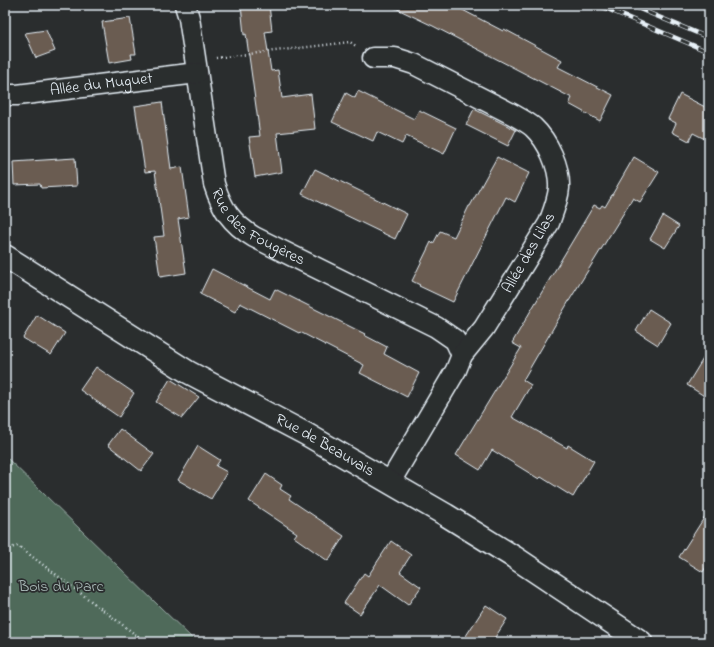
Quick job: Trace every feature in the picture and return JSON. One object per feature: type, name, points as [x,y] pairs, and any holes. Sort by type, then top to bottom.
[{"type":"street","name":"Rue des Fougères","points":[[185,5],[189,18],[214,184],[222,206],[236,224],[254,237],[436,327],[455,340],[462,355]]},
{"type":"street","name":"Allée des Lilas","points":[[373,58],[395,58],[414,64],[512,114],[534,128],[550,151],[554,161],[559,187],[554,211],[548,223],[484,328],[462,355],[456,370],[390,482]]},
{"type":"street","name":"Allée du Muguet","points":[[5,95],[25,94],[196,67]]},
{"type":"street","name":"Rue de Beauvais","points":[[5,256],[195,376],[306,434],[390,482],[514,557],[641,642]]},
{"type":"path","points":[[196,67],[350,42],[373,58]]},
{"type":"path","points":[[5,549],[18,546],[136,635],[143,642]]},
{"type":"green space","name":"Bois du Parc","points":[[5,456],[196,642],[5,642]]},
{"type":"building","points":[[241,5],[269,5],[272,31],[265,32],[271,71],[278,70],[282,98],[311,94],[315,129],[277,133],[282,172],[255,177],[249,137],[260,136],[246,34],[244,35]]},
{"type":"building","points":[[389,5],[453,5],[503,31],[504,29],[562,60],[558,67],[613,95],[600,121],[569,104],[572,98],[433,26]]},
{"type":"building","points":[[130,18],[136,54],[131,54],[132,59],[109,63],[102,22]]},
{"type":"building","points":[[46,30],[55,51],[36,58],[25,33]]},
{"type":"building","points":[[358,91],[414,119],[419,110],[456,128],[444,154],[406,136],[402,144],[377,132],[373,141],[332,122],[346,93],[355,98]]},
{"type":"building","points":[[680,94],[709,109],[709,141],[693,133],[689,141],[672,132],[676,123],[668,119]]},
{"type":"building","points":[[162,102],[171,169],[182,167],[189,217],[178,219],[186,273],[160,277],[154,237],[164,236],[155,171],[145,172],[135,106]]},
{"type":"building","points":[[474,109],[516,130],[508,146],[466,125]]},
{"type":"building","points":[[497,157],[529,173],[515,202],[506,197],[453,302],[419,286],[420,285],[412,281],[431,242],[433,244],[440,231],[454,237],[469,206]]},
{"type":"building","points":[[634,157],[659,172],[640,202],[633,198],[569,301],[523,380],[531,385],[512,417],[567,448],[568,445],[594,461],[573,497],[541,477],[539,479],[492,450],[480,470],[456,455],[521,348],[512,343],[530,312],[594,205],[600,208],[602,205],[605,207]]},
{"type":"building","points":[[75,158],[77,186],[41,188],[40,184],[14,185],[13,162]]},
{"type":"building","points":[[315,169],[407,214],[395,239],[302,194]]},
{"type":"building","points":[[663,216],[679,226],[665,248],[650,239]]},
{"type":"building","points":[[212,269],[270,299],[275,289],[365,334],[364,335],[387,347],[384,354],[419,373],[407,397],[360,373],[364,365],[300,332],[299,333],[240,303],[235,312],[200,294]]},
{"type":"building","points":[[649,309],[671,323],[658,345],[636,331]]},
{"type":"building","points":[[37,315],[65,333],[51,355],[23,338]]},
{"type":"building","points":[[709,349],[709,399],[687,385]]},
{"type":"building","points":[[96,367],[134,393],[119,417],[80,390]]},
{"type":"building","points":[[170,379],[199,397],[182,418],[156,402]]},
{"type":"building","points":[[120,429],[154,454],[141,471],[108,445]]},
{"type":"building","points":[[198,446],[220,460],[216,466],[227,472],[211,499],[178,480]]},
{"type":"building","points":[[266,474],[282,485],[280,489],[291,496],[289,499],[344,536],[328,561],[294,537],[297,533],[249,501]]},
{"type":"building","points":[[709,510],[709,562],[703,572],[679,557]]},
{"type":"building","points":[[391,541],[411,555],[400,572],[421,587],[408,605],[380,585],[360,614],[344,603],[364,573],[368,576]]},
{"type":"building","points":[[486,605],[507,619],[492,642],[462,642]]},
{"type":"railway","points":[[598,5],[709,52]]},
{"type":"railway","points":[[630,5],[709,38]]}]
